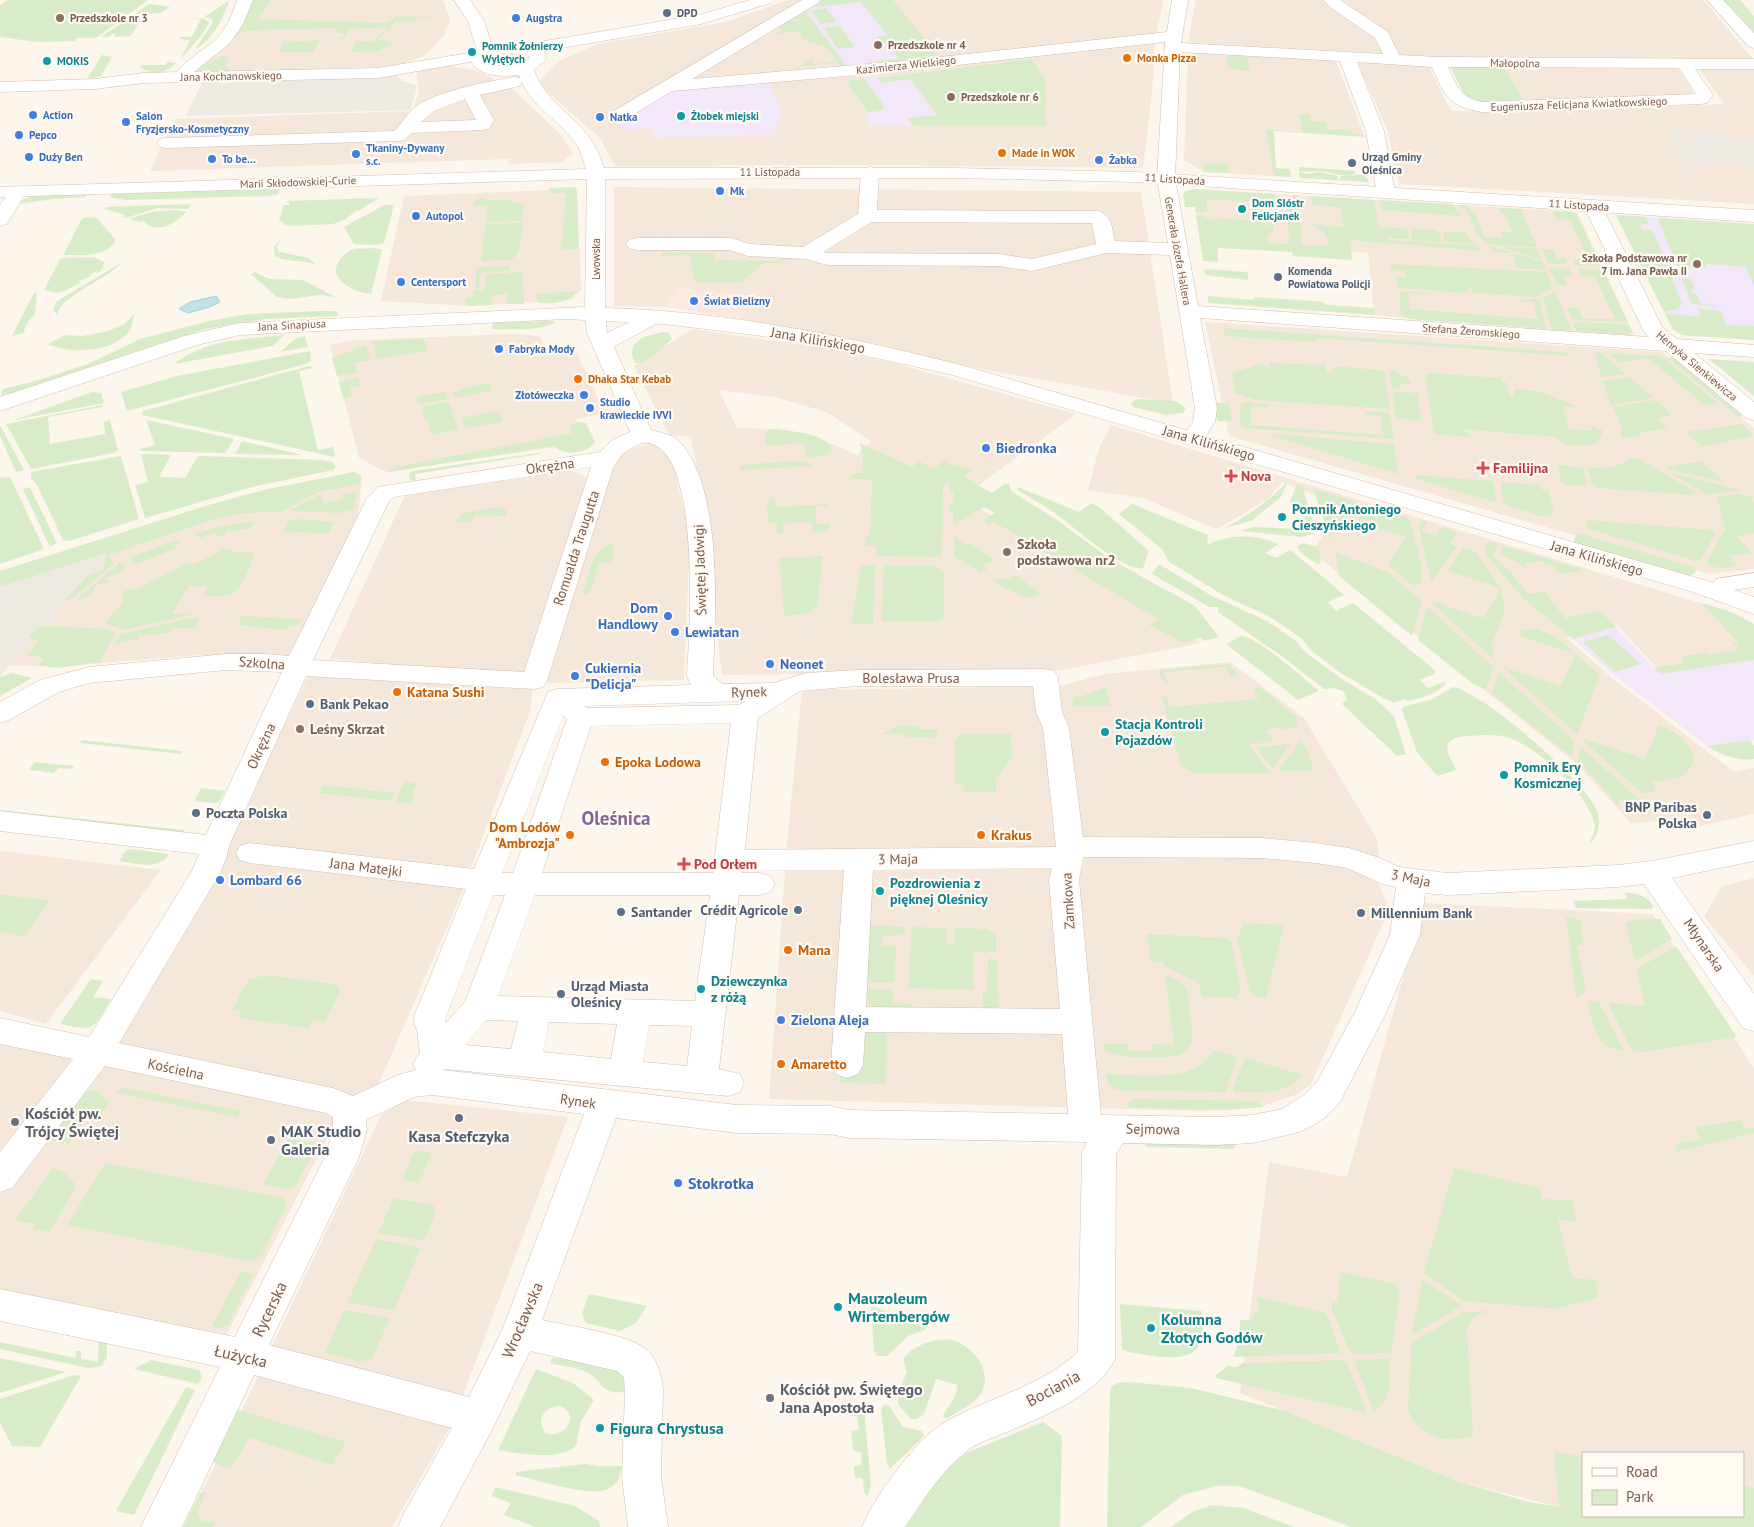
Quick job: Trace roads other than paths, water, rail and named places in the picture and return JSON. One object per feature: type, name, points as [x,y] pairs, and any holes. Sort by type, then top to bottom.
[{"type":"street","points":[[182,77],[191,64],[220,44],[231,31],[245,0]]},
{"type":"street","points":[[462,0],[476,21],[489,35],[509,48],[533,52],[605,36],[708,18],[766,0]]},
{"type":"street","name":"Kazimierza Wielkiego","points":[[618,116],[813,0]]},
{"type":"street","name":"Generała Józefa Hallera","points":[[1180,0],[1173,42],[1166,179],[1206,408],[1204,422],[1193,438]]},
{"type":"street","points":[[1331,0],[1338,7],[1382,35],[1393,59]]},
{"type":"street","points":[[1715,0],[1754,43]]},
{"type":"street","points":[[476,21],[483,58],[509,48]]},
{"type":"street","name":"Kazimierza Wielkiego","points":[[669,86],[876,69],[1153,37],[1173,42]]},
{"type":"street","name":"Małopolna","points":[[1173,42],[1438,62],[1754,64]]},
{"type":"street","points":[[500,70],[525,68],[536,62],[533,52]]},
{"type":"street","points":[[1346,56],[1375,131],[1386,193]]},
{"type":"street","name":"Jana Kochanowskiego","points":[[0,87],[95,84],[144,78],[378,73],[438,62],[483,58],[500,70]]},
{"type":"street","name":"Eugeniusza Felicjana Kwiatkowskiego","points":[[1438,62],[1456,98],[1464,104],[1482,107],[1701,99],[1705,95],[1704,92],[1684,64]]},
{"type":"street","name":"Lwowska","points":[[525,68],[536,94]]},
{"type":"street","name":"Lwowska","points":[[500,70],[514,82],[536,94],[586,146],[596,173],[595,321],[602,345],[643,436]]},
{"type":"street","points":[[166,143],[398,136],[408,128],[422,111],[468,93],[514,82]]},
{"type":"street","points":[[408,128],[483,125],[485,120],[475,99],[468,93]]},
{"type":"street","points":[[867,216],[870,172]]},
{"type":"street","name":"11 Listopada","points":[[596,173],[870,172],[1094,175],[1754,216]]},
{"type":"street","name":"Marii Skłodowskiej-Curie","points":[[9,192],[596,173]]},
{"type":"street","points":[[0,220],[9,192]]},
{"type":"street","name":"Henryka Sienkiewicza","points":[[1592,206],[1653,330],[1754,413]]},
{"type":"street","points":[[807,253],[867,216],[1097,217],[1101,220],[1106,247]]},
{"type":"street","points":[[636,244],[731,244],[748,250],[807,253],[826,259],[998,260],[1032,265],[1106,247],[1177,249]]},
{"type":"street","name":"Stefana Żeromskiego","points":[[1188,311],[1754,351]]},
{"type":"street","name":"Jana Kilińskiego","points":[[595,313],[655,317],[751,328],[887,353],[961,371],[1720,592],[1754,606]]},
{"type":"street","name":"Jana Sinapiusa","points":[[0,404],[191,340],[240,329],[356,322],[595,313]]},
{"type":"street","points":[[602,345],[636,325],[655,317]]},
{"type":"street","name":"Romualda Traugutta","points":[[534,681],[606,458],[625,441],[643,436]]},
{"type":"street","name":"Świętej Jadwigi","points":[[643,436],[661,438],[679,453],[689,480],[700,538],[700,676],[702,682],[717,693]]},
{"type":"street","name":"Okrężna","points":[[0,1178],[97,1052],[205,873],[213,856],[215,846],[360,534],[379,498],[386,492],[477,476],[606,458]]},
{"type":"street","points":[[1720,592],[1725,584],[1754,580]]},
{"type":"street","name":"Szkolna","points":[[0,714],[57,682],[86,676],[245,660],[299,666],[534,681]]},
{"type":"street","name":"Bolesława Prusa","points":[[778,691],[791,684],[806,681],[858,678],[1045,678]]},
{"type":"street","name":"Zamkowa","points":[[1045,678],[1049,712],[1056,728],[1069,852],[1064,880],[1078,1022],[1099,1128]]},
{"type":"street","name":"Rynek","points":[[557,698],[778,691]]},
{"type":"street","name":"Rynek","points":[[625,1073],[715,1081],[710,1014],[745,714],[778,691]]},
{"type":"street","points":[[436,1054],[433,1031],[429,1019],[557,698],[581,717],[745,714]]},
{"type":"street","points":[[419,1082],[436,1054],[478,1008],[524,884],[581,717]]},
{"type":"street","points":[[0,821],[215,846]]},
{"type":"street","name":"3 Maja","points":[[727,872],[859,859],[1261,848],[1349,858],[1392,876],[1412,881],[1447,884],[1618,876],[1652,872],[1754,852]]},
{"type":"street","name":"Jana Matejki","points":[[250,853],[483,882]]},
{"type":"street","points":[[847,1065],[859,859]]},
{"type":"street","points":[[483,882],[493,884],[524,884],[727,872],[760,884]]},
{"type":"street","name":"Młynarska","points":[[1652,872],[1754,1019]]},
{"type":"street","name":"Sejmowa","points":[[737,1119],[830,1120],[849,1124],[1216,1131],[1253,1129],[1287,1122],[1302,1115],[1316,1105],[1329,1091],[1344,1066],[1370,1013],[1404,935],[1412,881]]},
{"type":"street","points":[[478,1008],[710,1014]]},
{"type":"street","points":[[524,1063],[536,1011]]},
{"type":"street","points":[[436,1054],[625,1073],[635,1013]]},
{"type":"street","points":[[850,1019],[1078,1022]]},
{"type":"street","name":"Kościelna","points":[[0,1031],[333,1101],[344,1107],[349,1113]]},
{"type":"street","name":"Rynek","points":[[349,1113],[410,1084],[432,1082],[737,1119]]},
{"type":"street","name":"Wrocławska","points":[[418,1527],[479,1417],[520,1332],[604,1104]]},
{"type":"street","name":"Rycerska","points":[[161,1527],[342,1157],[350,1130],[349,1113]]},
{"type":"street","name":"Bociania","points":[[882,1527],[928,1460],[944,1444],[959,1434],[1057,1389],[1085,1371],[1096,1359],[1099,1128]]},
{"type":"street","name":"Łużycka","points":[[0,1305],[246,1356],[479,1417]]},
{"type":"street","points":[[520,1332],[625,1356],[636,1362],[642,1376],[644,1396],[640,1474],[642,1506],[648,1527]]},
{"type":"water","points":[[216,296],[220,302],[210,307],[188,313],[179,309],[190,302]]},
{"type":"place","name":"DPD","points":[[667,13]]},
{"type":"place","name":"Przedszkole nr 3","points":[[60,18]]},
{"type":"place","name":"Augstra","points":[[516,18]]},
{"type":"place","name":"Przedszkole nr 4","points":[[878,45]]},
{"type":"place","name":"Pomnik Żołnierzy Wylętych","points":[[472,52]]},
{"type":"place","name":"Monka Pizza","points":[[1127,58]]},
{"type":"place","name":"MOKIS","points":[[47,61]]},
{"type":"place","name":"Przedszkole nr 6","points":[[951,97]]},
{"type":"place","name":"Action","points":[[33,115]]},
{"type":"place","name":"Żłobek miejski","points":[[681,116]]},
{"type":"place","name":"Natka","points":[[600,117]]},
{"type":"place","name":"Salon Fryzjersko-Kosmetyczny","points":[[126,122]]},
{"type":"place","name":"Pepco","points":[[19,135]]},
{"type":"place","name":"Made in WOK","points":[[1002,153]]},
{"type":"place","name":"Tkaniny-Dywany s.c.","points":[[356,154]]},
{"type":"place","name":"Duży Ben","points":[[29,157]]},
{"type":"place","name":"To be…","points":[[212,159]]},
{"type":"place","name":"Żabka","points":[[1099,160]]},
{"type":"place","name":"Urząd Gminy Oleśnica","points":[[1352,163]]},
{"type":"place","name":"Mk","points":[[720,191]]},
{"type":"place","name":"Dom SIóstr Felicjanek","points":[[1242,209]]},
{"type":"place","name":"Autopol","points":[[416,216]]},
{"type":"place","name":"Szkoła Podstawowa nr 7 im. Jana Pawła II","points":[[1697,264]]},
{"type":"place","name":"Komenda Powiatowa Policji","points":[[1278,277]]},
{"type":"place","name":"Centersport","points":[[401,282]]},
{"type":"place","name":"Świat Bielizny","points":[[694,301]]},
{"type":"place","name":"Fabryka Mody","points":[[499,349]]},
{"type":"place","name":"Dhaka Star Kebab","points":[[578,379]]},
{"type":"place","name":"Złotóweczka","points":[[584,395]]},
{"type":"place","name":"Studio krawieckie IVVI","points":[[590,408]]},
{"type":"place","name":"Biedronka","points":[[986,448]]},
{"type":"place","name":"Familijna","points":[[1483,468]]},
{"type":"place","name":"Nova","points":[[1231,476]]},
{"type":"place","name":"Pomnik Antoniego Cieszyńskiego","points":[[1282,517]]},
{"type":"place","name":"Szkoła podstawowa nr2","points":[[1007,552]]},
{"type":"place","name":"Dom Handlowy","points":[[668,616]]},
{"type":"place","name":"Lewiatan","points":[[675,632]]},
{"type":"place","name":"Neonet","points":[[770,664]]},
{"type":"place","name":"Cukiernia \"Delicja\"","points":[[575,676]]},
{"type":"place","name":"Katana Sushi","points":[[397,692]]},
{"type":"place","name":"Bank Pekao","points":[[310,704]]},
{"type":"place","name":"Leśny Skrzat","points":[[300,729]]},
{"type":"place","name":"Stacja Kontroli Pojazdów","points":[[1105,732]]},
{"type":"place","name":"Epoka Lodowa","points":[[605,762]]},
{"type":"place","name":"Pomnik Ery Kosmicznej","points":[[1504,775]]},
{"type":"place","name":"Poczta Polska","points":[[196,813]]},
{"type":"place","name":"BNP Paribas Polska","points":[[1707,815]]},
{"type":"place","name":"Dom Lodów \"Ambrozja\"","points":[[570,835]]},
{"type":"place","name":"Krakus","points":[[981,835]]},
{"type":"place","name":"Pod Orłem","points":[[684,864]]},
{"type":"place","name":"Lombard 66","points":[[220,880]]},
{"type":"place","name":"Pozdrowienia z pięknej Oleśnicy","points":[[880,891]]},
{"type":"place","name":"Crédit Agricole","points":[[798,910]]},
{"type":"place","name":"Santander","points":[[621,912]]},
{"type":"place","name":"Millennium Bank","points":[[1361,913]]},
{"type":"place","name":"Mana","points":[[788,950]]},
{"type":"place","name":"Dziewczynka z różą","points":[[701,989]]},
{"type":"place","name":"Urząd Miasta Oleśnicy","points":[[561,994]]},
{"type":"place","name":"Zielona Aleja","points":[[781,1020]]},
{"type":"place","name":"Amaretto","points":[[781,1064]]},
{"type":"place","name":"Kasa Stefczyka","points":[[459,1118]]},
{"type":"place","name":"Kościół pw. Trójcy Świętej","points":[[15,1122]]},
{"type":"place","name":"MAK Studio Galeria","points":[[271,1140]]},
{"type":"place","name":"Stokrotka","points":[[678,1183]]},
{"type":"place","name":"Mauzoleum Wirtembergów","points":[[838,1307]]},
{"type":"place","name":"Kolumna Złotych Godów","points":[[1151,1328]]},
{"type":"place","name":"Kościół pw. Świętego Jana Apostoła","points":[[770,1398]]},
{"type":"place","name":"Figura Chrystusa","points":[[600,1428]]},
{"type":"district","name":"Oleśnica","points":[[616,818]]}]
